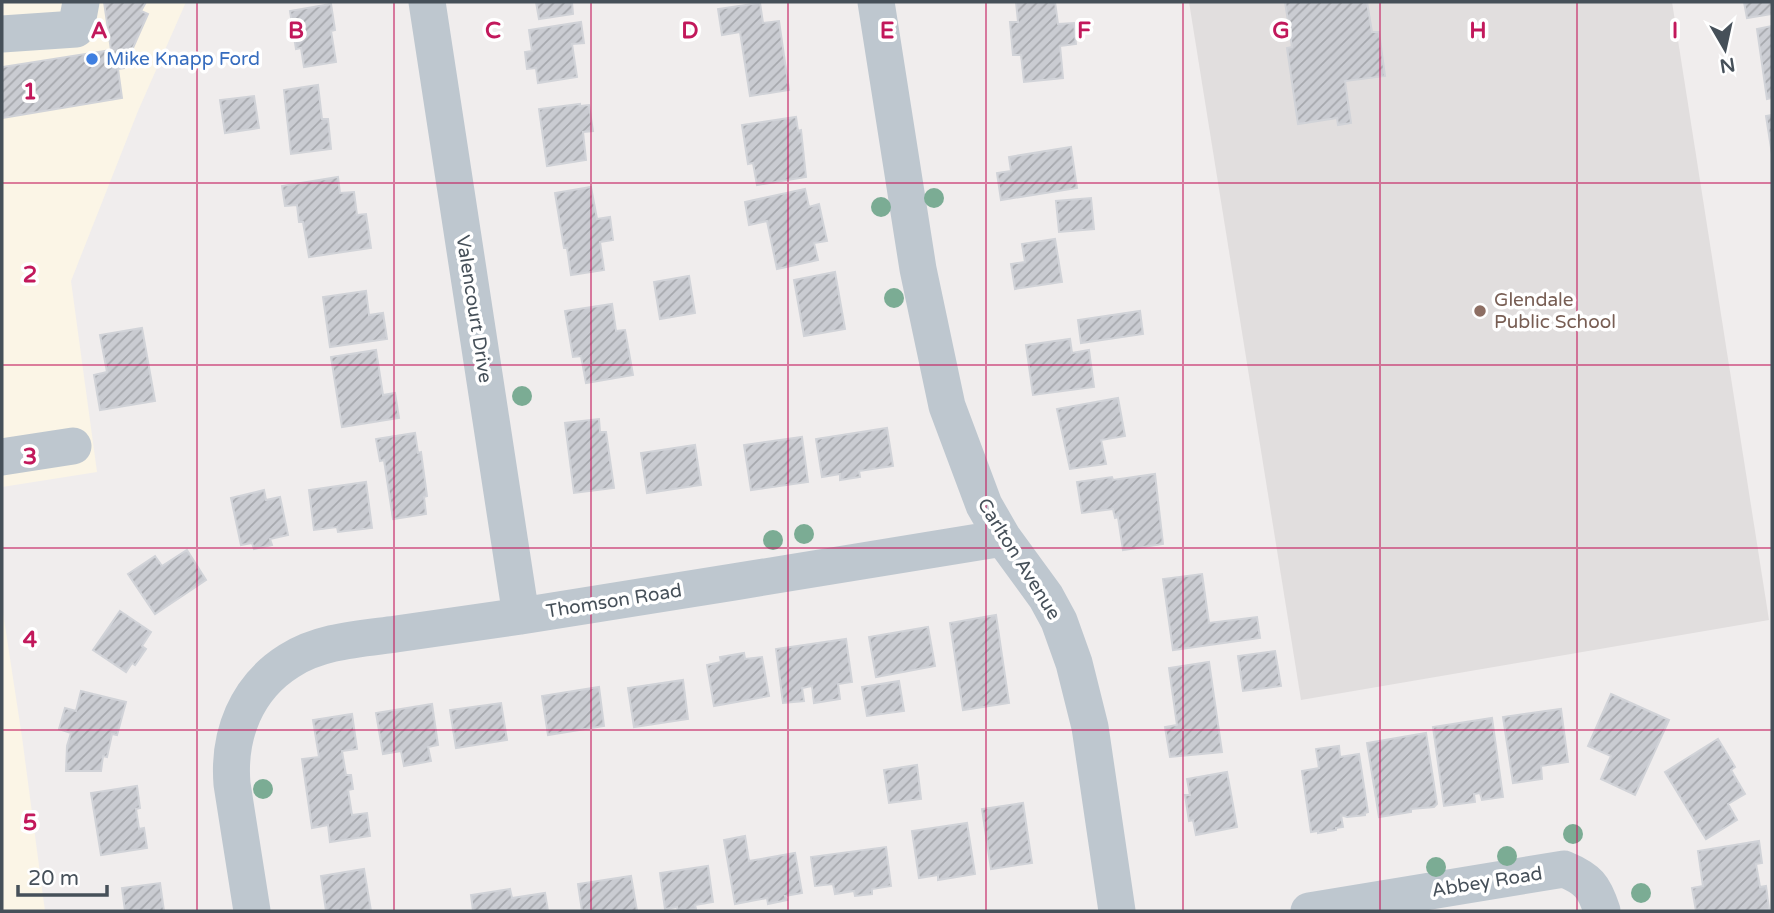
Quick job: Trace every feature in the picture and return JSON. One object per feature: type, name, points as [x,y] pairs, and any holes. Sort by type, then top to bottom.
[{"type":"street","points":[[2,34],[76,29],[81,2]]},
{"type":"street","name":"Valencourt Drive","points":[[427,2],[521,616]]},
{"type":"street","name":"Carlton Avenue","points":[[876,2],[918,268],[939,377],[954,430],[975,483],[1003,538],[1046,597],[1059,621],[1074,663],[1090,727],[1117,911]]},
{"type":"street","points":[[2,457],[73,446]]},
{"type":"street","name":"Thomson Road","points":[[252,911],[230,764],[237,724],[258,688],[280,667],[306,652],[326,645],[1003,538]]},
{"type":"street","name":"Abbey Road","points":[[1309,911],[1564,869],[1583,877],[1594,890],[1602,911]]},
{"type":"shaded area","points":[[2,2],[186,2],[138,111],[71,281],[97,472],[2,487]]},
{"type":"shaded area","name":"Glendale Public School","points":[[1189,2],[1672,2],[1769,620],[1301,700]]},
{"type":"shaded area","points":[[2,606],[22,737],[45,911],[2,911]]},
{"type":"building","name":"Mike Knapp Ford","points":[[104,2],[146,2],[141,11],[148,14],[124,68],[118,69],[122,98],[2,118],[2,67],[111,50]]},
{"type":"building","points":[[536,2],[572,2],[573,14],[539,19]]},
{"type":"building","points":[[1016,2],[1055,2],[1058,24],[1074,23],[1076,44],[1060,46],[1063,78],[1024,82],[1021,55],[1013,55],[1010,22],[1018,22]]},
{"type":"building","points":[[1285,2],[1367,2],[1372,32],[1379,32],[1385,76],[1345,81],[1351,123],[1338,125],[1337,118],[1298,124],[1287,48],[1292,47]]},
{"type":"building","points":[[1744,2],[1772,2],[1772,14],[1747,18]]},
{"type":"building","points":[[760,3],[763,23],[779,21],[789,90],[750,96],[740,32],[722,35],[718,9]]},
{"type":"building","points":[[331,4],[335,30],[331,31],[336,62],[304,67],[301,48],[296,49],[290,11]]},
{"type":"building","points":[[581,22],[584,43],[572,44],[577,77],[538,83],[536,68],[527,69],[525,52],[532,51],[529,30]]},
{"type":"building","points":[[1772,26],[1772,98],[1767,99],[1757,29]]},
{"type":"building","points":[[318,85],[322,119],[328,119],[331,149],[291,154],[284,90]]},
{"type":"building","points":[[254,96],[259,128],[225,133],[220,100]]},
{"type":"building","points":[[589,105],[593,131],[583,132],[586,160],[547,166],[539,109]]},
{"type":"building","points":[[1772,115],[1772,154],[1766,116]]},
{"type":"building","points":[[796,117],[798,131],[801,130],[806,177],[757,185],[753,163],[748,164],[742,125]]},
{"type":"building","points":[[1071,147],[1077,188],[1001,200],[997,173],[1011,171],[1009,157]]},
{"type":"building","points":[[338,177],[340,193],[354,192],[357,215],[366,214],[371,248],[309,257],[297,205],[285,206],[282,186]]},
{"type":"building","points":[[591,187],[597,219],[610,217],[613,240],[600,242],[604,270],[571,275],[555,193]]},
{"type":"building","points":[[805,189],[809,207],[819,204],[827,241],[814,243],[818,260],[777,269],[767,221],[749,225],[745,202]]},
{"type":"building","points":[[1091,198],[1094,229],[1059,232],[1056,201]]},
{"type":"building","points":[[1055,239],[1062,282],[1015,289],[1011,264],[1025,262],[1022,244]]},
{"type":"building","points":[[835,272],[845,329],[804,336],[794,280]]},
{"type":"building","points":[[689,276],[695,313],[660,319],[654,282]]},
{"type":"building","points":[[366,291],[369,315],[383,313],[387,339],[330,347],[323,297]]},
{"type":"building","points":[[612,304],[616,331],[625,330],[633,375],[586,383],[581,356],[573,357],[565,311]]},
{"type":"building","points":[[1140,311],[1143,334],[1081,343],[1078,320]]},
{"type":"building","points":[[142,328],[155,401],[100,410],[94,375],[107,372],[100,335]]},
{"type":"building","points":[[1070,339],[1072,353],[1089,350],[1094,387],[1033,395],[1026,345]]},
{"type":"building","points":[[376,350],[383,395],[395,393],[399,418],[342,427],[331,357]]},
{"type":"building","points":[[1118,398],[1125,436],[1101,440],[1106,464],[1070,469],[1057,409]]},
{"type":"building","points":[[599,419],[600,432],[606,432],[614,488],[574,493],[565,423]]},
{"type":"building","points":[[887,428],[893,466],[859,471],[860,477],[840,480],[840,474],[822,477],[816,439]]},
{"type":"building","points":[[415,433],[418,453],[421,452],[427,496],[424,497],[426,514],[393,519],[384,460],[380,461],[376,439]]},
{"type":"building","points":[[802,437],[808,482],[751,490],[744,445]]},
{"type":"building","points":[[695,445],[701,485],[647,493],[641,453]]},
{"type":"building","points":[[1155,474],[1163,544],[1123,550],[1118,517],[1115,518],[1113,509],[1082,513],[1077,482]]},
{"type":"building","points":[[366,482],[372,528],[338,532],[337,527],[314,530],[309,490]]},
{"type":"building","points":[[264,490],[266,500],[280,497],[288,535],[270,539],[272,545],[254,549],[252,543],[241,545],[231,498]]},
{"type":"building","points":[[187,550],[206,580],[155,614],[128,574],[155,556],[162,566]]},
{"type":"building","points":[[1202,574],[1209,623],[1257,617],[1260,638],[1173,650],[1163,579]]},
{"type":"building","points":[[120,611],[151,632],[142,646],[146,649],[135,665],[132,663],[126,672],[93,650]]},
{"type":"building","points":[[996,615],[1009,703],[963,710],[950,623]]},
{"type":"building","points":[[928,627],[935,666],[876,677],[869,637]]},
{"type":"building","points":[[846,639],[852,682],[838,684],[840,699],[814,703],[812,686],[802,688],[804,701],[783,703],[776,649]]},
{"type":"building","points":[[1275,651],[1281,686],[1243,691],[1238,656]]},
{"type":"building","points":[[744,653],[745,659],[762,657],[769,696],[714,706],[707,665],[721,662],[720,657]]},
{"type":"building","points":[[1209,662],[1222,752],[1170,757],[1165,727],[1177,725],[1169,668]]},
{"type":"building","points":[[683,680],[688,719],[634,727],[628,688]]},
{"type":"building","points":[[899,681],[904,711],[867,716],[862,687]]},
{"type":"building","points":[[599,687],[604,726],[548,735],[542,696]]},
{"type":"building","points":[[81,691],[126,702],[117,735],[112,734],[107,757],[103,756],[101,771],[66,771],[67,746],[71,733],[59,729],[65,708],[76,711]]},
{"type":"building","points":[[1611,694],[1669,720],[1635,795],[1601,779],[1611,756],[1588,746]]},
{"type":"building","points":[[501,703],[507,740],[456,748],[450,710]]},
{"type":"building","points":[[432,704],[438,745],[428,747],[431,761],[404,766],[401,751],[383,754],[376,713]]},
{"type":"building","points":[[1561,709],[1568,762],[1541,766],[1542,779],[1513,783],[1503,717]]},
{"type":"building","points":[[352,714],[357,749],[342,751],[346,775],[351,775],[353,789],[348,790],[352,815],[367,813],[370,836],[330,842],[328,825],[312,828],[302,759],[319,757],[313,720]]},
{"type":"building","points":[[1492,718],[1503,797],[1482,800],[1480,793],[1474,794],[1475,802],[1444,806],[1433,727]]},
{"type":"building","points":[[1426,733],[1437,804],[1434,807],[1411,809],[1411,812],[1379,817],[1367,743]]},
{"type":"building","points":[[1718,739],[1735,767],[1731,770],[1745,794],[1728,804],[1737,820],[1706,839],[1665,772]]},
{"type":"building","points":[[1339,746],[1340,757],[1359,754],[1368,812],[1365,815],[1347,817],[1341,815],[1343,827],[1336,830],[1311,832],[1302,771],[1319,768],[1316,749]]},
{"type":"building","points":[[917,765],[921,799],[889,803],[884,770]]},
{"type":"building","points":[[1227,772],[1237,827],[1196,835],[1193,820],[1189,821],[1185,795],[1190,795],[1187,779]]},
{"type":"building","points":[[137,786],[139,829],[144,828],[147,848],[101,855],[91,793]]},
{"type":"building","points":[[1023,803],[1032,863],[991,869],[982,809]]},
{"type":"building","points":[[967,823],[975,874],[938,880],[938,875],[919,878],[912,831]]},
{"type":"building","points":[[745,836],[749,861],[795,853],[802,893],[785,896],[787,900],[768,904],[767,898],[735,904],[724,840]]},
{"type":"building","points":[[1759,841],[1762,863],[1756,864],[1760,887],[1766,886],[1769,909],[1696,911],[1692,888],[1703,886],[1698,851]]},
{"type":"building","points":[[886,847],[891,886],[872,889],[872,894],[855,896],[854,891],[835,894],[833,884],[815,886],[811,857]]},
{"type":"building","points":[[708,866],[713,902],[695,905],[696,909],[665,909],[660,873]]},
{"type":"building","points":[[364,869],[371,911],[326,911],[321,876]]},
{"type":"building","points":[[631,876],[637,911],[582,911],[578,884]]},
{"type":"building","points":[[160,883],[164,911],[125,911],[122,888]]},
{"type":"building","points":[[510,889],[512,898],[545,893],[548,911],[473,911],[471,895]]},
{"type":"place","name":"Mike Knapp Ford","points":[[92,59]]},
{"type":"place","name":"Glendale Public School","points":[[1480,311]]}]
